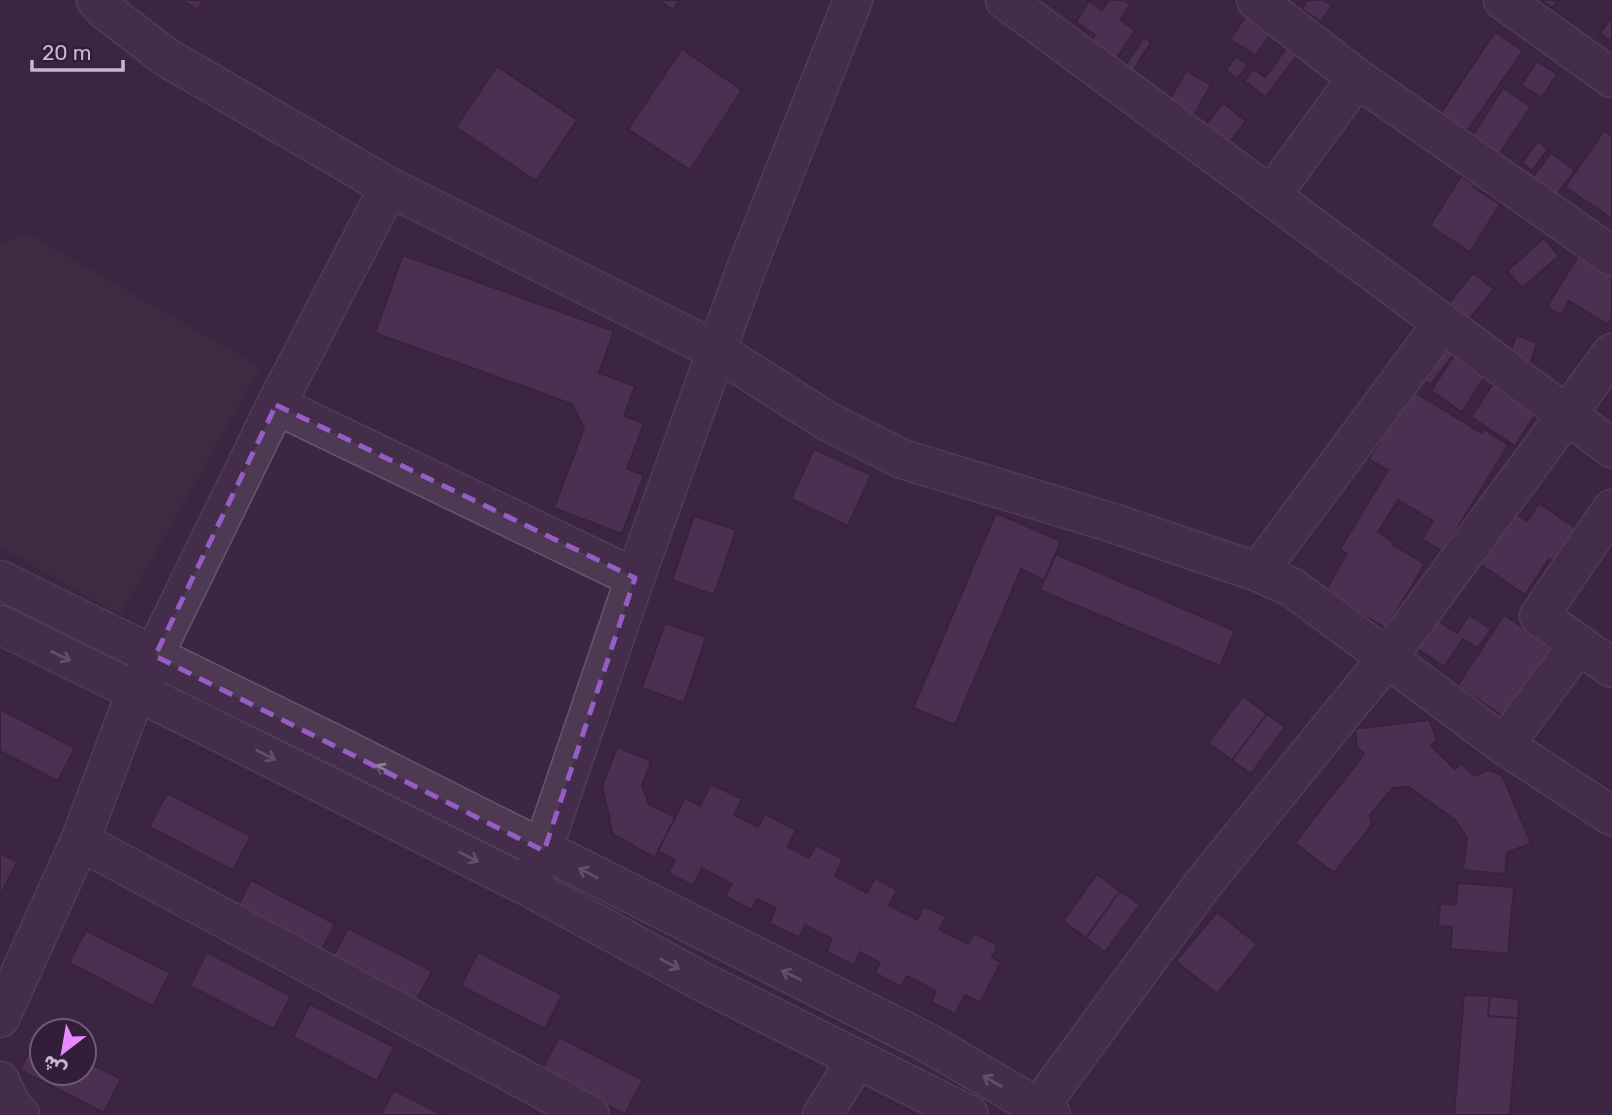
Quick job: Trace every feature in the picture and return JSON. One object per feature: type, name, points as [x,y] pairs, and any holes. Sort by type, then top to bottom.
[{"type":"street","points":[[96,0],[106,11],[166,57],[389,187],[717,351],[827,421],[902,458],[1113,523],[1258,572],[1293,588],[1504,745],[1612,816]]},
{"type":"street","points":[[529,887],[544,850],[635,578],[746,269],[853,0]]},
{"type":"street","points":[[1005,0],[1612,448]]},
{"type":"street","points":[[1256,0],[1357,78],[1612,256]]},
{"type":"street","points":[[1503,0],[1612,78]]},
{"type":"street","points":[[1271,196],[1357,78]]},
{"type":"street","points":[[0,1018],[80,842],[136,692],[276,405],[389,187]]},
{"type":"street","points":[[1258,572],[1443,323]]},
{"type":"street","points":[[0,580],[928,1044],[1041,1113],[1203,884],[1388,657],[1612,353]]},
{"type":"street","points":[[276,405],[635,578]]},
{"type":"street","points":[[1612,509],[1539,616],[1612,668]]},
{"type":"street","points":[[0,625],[529,887],[705,983],[968,1115]]},
{"type":"street","points":[[1504,745],[1579,644]]},
{"type":"street","points":[[80,842],[590,1115]]},
{"type":"street","points":[[822,1115],[857,1059]]},
{"type":"street","points":[[0,1081],[10,1103],[20,1115]]},
{"type":"highlighted area","points":[[276,405],[635,578],[544,851],[155,656]]},
{"type":"shaded area","points":[[27,233],[261,367],[120,615],[0,547],[0,243]]},
{"type":"building","points":[[182,0],[204,0],[197,10]]},
{"type":"building","points":[[658,0],[680,0],[673,10]]},
{"type":"building","points":[[1109,0],[1124,0],[1130,4],[1120,20],[1135,30],[1115,61],[1090,44],[1095,35],[1076,22],[1089,1],[1102,10]]},
{"type":"building","points":[[1307,0],[1323,0],[1332,5],[1321,22],[1302,9]]},
{"type":"building","points":[[1541,0],[1558,0],[1552,8]]},
{"type":"building","points":[[1247,14],[1272,31],[1256,56],[1230,39]]},
{"type":"building","points":[[1612,17],[1612,42],[1600,33]]},
{"type":"building","points":[[1495,32],[1523,51],[1462,138],[1436,120]]},
{"type":"building","points":[[1144,37],[1151,42],[1133,71],[1125,66]]},
{"type":"building","points":[[1288,46],[1298,54],[1266,97],[1244,81],[1253,69],[1265,77]]},
{"type":"building","points":[[682,49],[742,90],[690,170],[628,129]]},
{"type":"building","points":[[1236,56],[1248,65],[1237,79],[1226,70]]},
{"type":"building","points":[[1537,61],[1557,74],[1542,98],[1521,85]]},
{"type":"building","points":[[497,66],[577,120],[536,181],[456,127]]},
{"type":"building","points":[[1186,71],[1211,85],[1194,115],[1169,101]]},
{"type":"building","points":[[1503,88],[1531,106],[1495,161],[1468,143]]},
{"type":"building","points":[[1223,103],[1246,121],[1225,148],[1202,130]]},
{"type":"building","points":[[1604,131],[1612,136],[1612,219],[1565,187]]},
{"type":"building","points":[[1538,141],[1548,149],[1532,171],[1522,163]]},
{"type":"building","points":[[1551,153],[1575,170],[1552,201],[1528,184]]},
{"type":"building","points":[[1461,176],[1500,204],[1470,252],[1430,226]]},
{"type":"building","points":[[1544,238],[1559,256],[1522,288],[1507,271]]},
{"type":"building","points":[[1579,254],[1612,274],[1612,317],[1608,325],[1569,301],[1561,315],[1547,307]]},
{"type":"building","points":[[403,255],[614,331],[599,373],[635,386],[624,416],[644,423],[627,469],[644,475],[622,534],[554,508],[584,428],[572,404],[375,333]]},
{"type":"building","points":[[1473,273],[1494,289],[1469,320],[1448,304]]},
{"type":"building","points":[[1516,335],[1537,343],[1530,364],[1509,356]]},
{"type":"building","points":[[1442,344],[1454,354],[1430,385],[1418,375]]},
{"type":"building","points":[[1456,352],[1487,373],[1462,412],[1431,391]]},
{"type":"building","points":[[1493,384],[1537,412],[1515,446],[1471,417]]},
{"type":"building","points":[[1411,390],[1482,433],[1484,429],[1508,445],[1443,552],[1422,539],[1433,521],[1398,500],[1378,532],[1425,564],[1386,628],[1324,593],[1347,554],[1340,549],[1388,470],[1369,459]]},
{"type":"building","points":[[814,449],[871,475],[848,526],[791,499]]},
{"type":"building","points":[[1539,503],[1580,531],[1558,565],[1549,559],[1525,595],[1480,564],[1515,513],[1527,521]]},
{"type":"building","points":[[996,513],[1061,541],[1044,580],[1021,569],[955,725],[913,708]]},
{"type":"building","points":[[694,516],[736,530],[714,595],[672,580]]},
{"type":"building","points":[[1056,554],[1235,631],[1220,666],[1040,590]]},
{"type":"building","points":[[1469,615],[1491,629],[1478,648],[1463,639],[1444,667],[1412,645],[1431,616],[1457,633]]},
{"type":"building","points":[[1504,615],[1554,648],[1507,719],[1457,686]]},
{"type":"building","points":[[665,623],[706,637],[684,703],[642,688]]},
{"type":"building","points":[[1243,696],[1285,727],[1251,774],[1208,743]]},
{"type":"building","points":[[1243,696],[1267,714],[1232,760],[1208,743]]},
{"type":"building","points":[[0,709],[75,748],[58,781],[0,751]]},
{"type":"building","points":[[1429,720],[1437,740],[1431,746],[1455,769],[1461,763],[1474,776],[1488,770],[1502,775],[1531,843],[1507,853],[1505,874],[1463,870],[1467,838],[1455,820],[1409,787],[1393,788],[1370,815],[1372,824],[1334,873],[1295,843],[1364,754],[1357,748],[1355,729]]},
{"type":"building","points":[[617,747],[651,761],[642,786],[649,804],[676,817],[655,858],[613,834],[602,786]]},
{"type":"building","points":[[711,784],[742,799],[734,815],[758,827],[765,814],[796,830],[788,847],[809,858],[816,845],[843,859],[835,876],[867,893],[875,878],[897,890],[889,905],[917,920],[924,906],[946,917],[939,929],[968,944],[974,933],[998,945],[992,958],[1001,962],[980,1003],[965,995],[955,1014],[931,1002],[936,991],[907,976],[901,987],[875,973],[880,963],[860,952],[854,966],[826,951],[832,939],[805,925],[799,938],[769,923],[776,908],[757,899],[751,910],[725,896],[732,884],[702,868],[693,886],[668,873],[675,860],[658,851],[685,798],[700,806]]},
{"type":"building","points":[[167,793],[251,836],[233,870],[149,827]]},
{"type":"building","points":[[0,853],[17,862],[0,896]]},
{"type":"building","points":[[1097,874],[1140,905],[1105,952],[1063,921]]},
{"type":"building","points":[[1097,874],[1120,891],[1086,938],[1063,921]]},
{"type":"building","points":[[251,880],[335,924],[318,957],[234,914]]},
{"type":"building","points":[[1458,883],[1514,887],[1508,954],[1451,949],[1452,927],[1438,926],[1440,903],[1456,905]]},
{"type":"building","points":[[1217,912],[1257,944],[1217,994],[1176,961]]},
{"type":"building","points":[[348,928],[432,971],[414,1005],[330,962]]},
{"type":"building","points":[[86,930],[170,973],[153,1006],[69,963]]},
{"type":"building","points":[[207,952],[291,996],[274,1029],[190,986]]},
{"type":"building","points":[[478,952],[562,995],[545,1029],[461,986]]},
{"type":"building","points":[[1464,995],[1490,996],[1488,1015],[1518,1018],[1510,1115],[1454,1115]]},
{"type":"building","points":[[1490,996],[1519,999],[1518,1018],[1488,1016]]},
{"type":"building","points":[[310,1004],[394,1047],[377,1081],[293,1037]]},
{"type":"building","points":[[559,1037],[643,1080],[625,1114],[541,1071]]},
{"type":"building","points":[[28,1054],[28,1074],[20,1070]]},
{"type":"building","points":[[98,1067],[121,1079],[104,1113],[53,1087],[98,1087]]},
{"type":"building","points":[[394,1090],[443,1115],[381,1115]]}]
